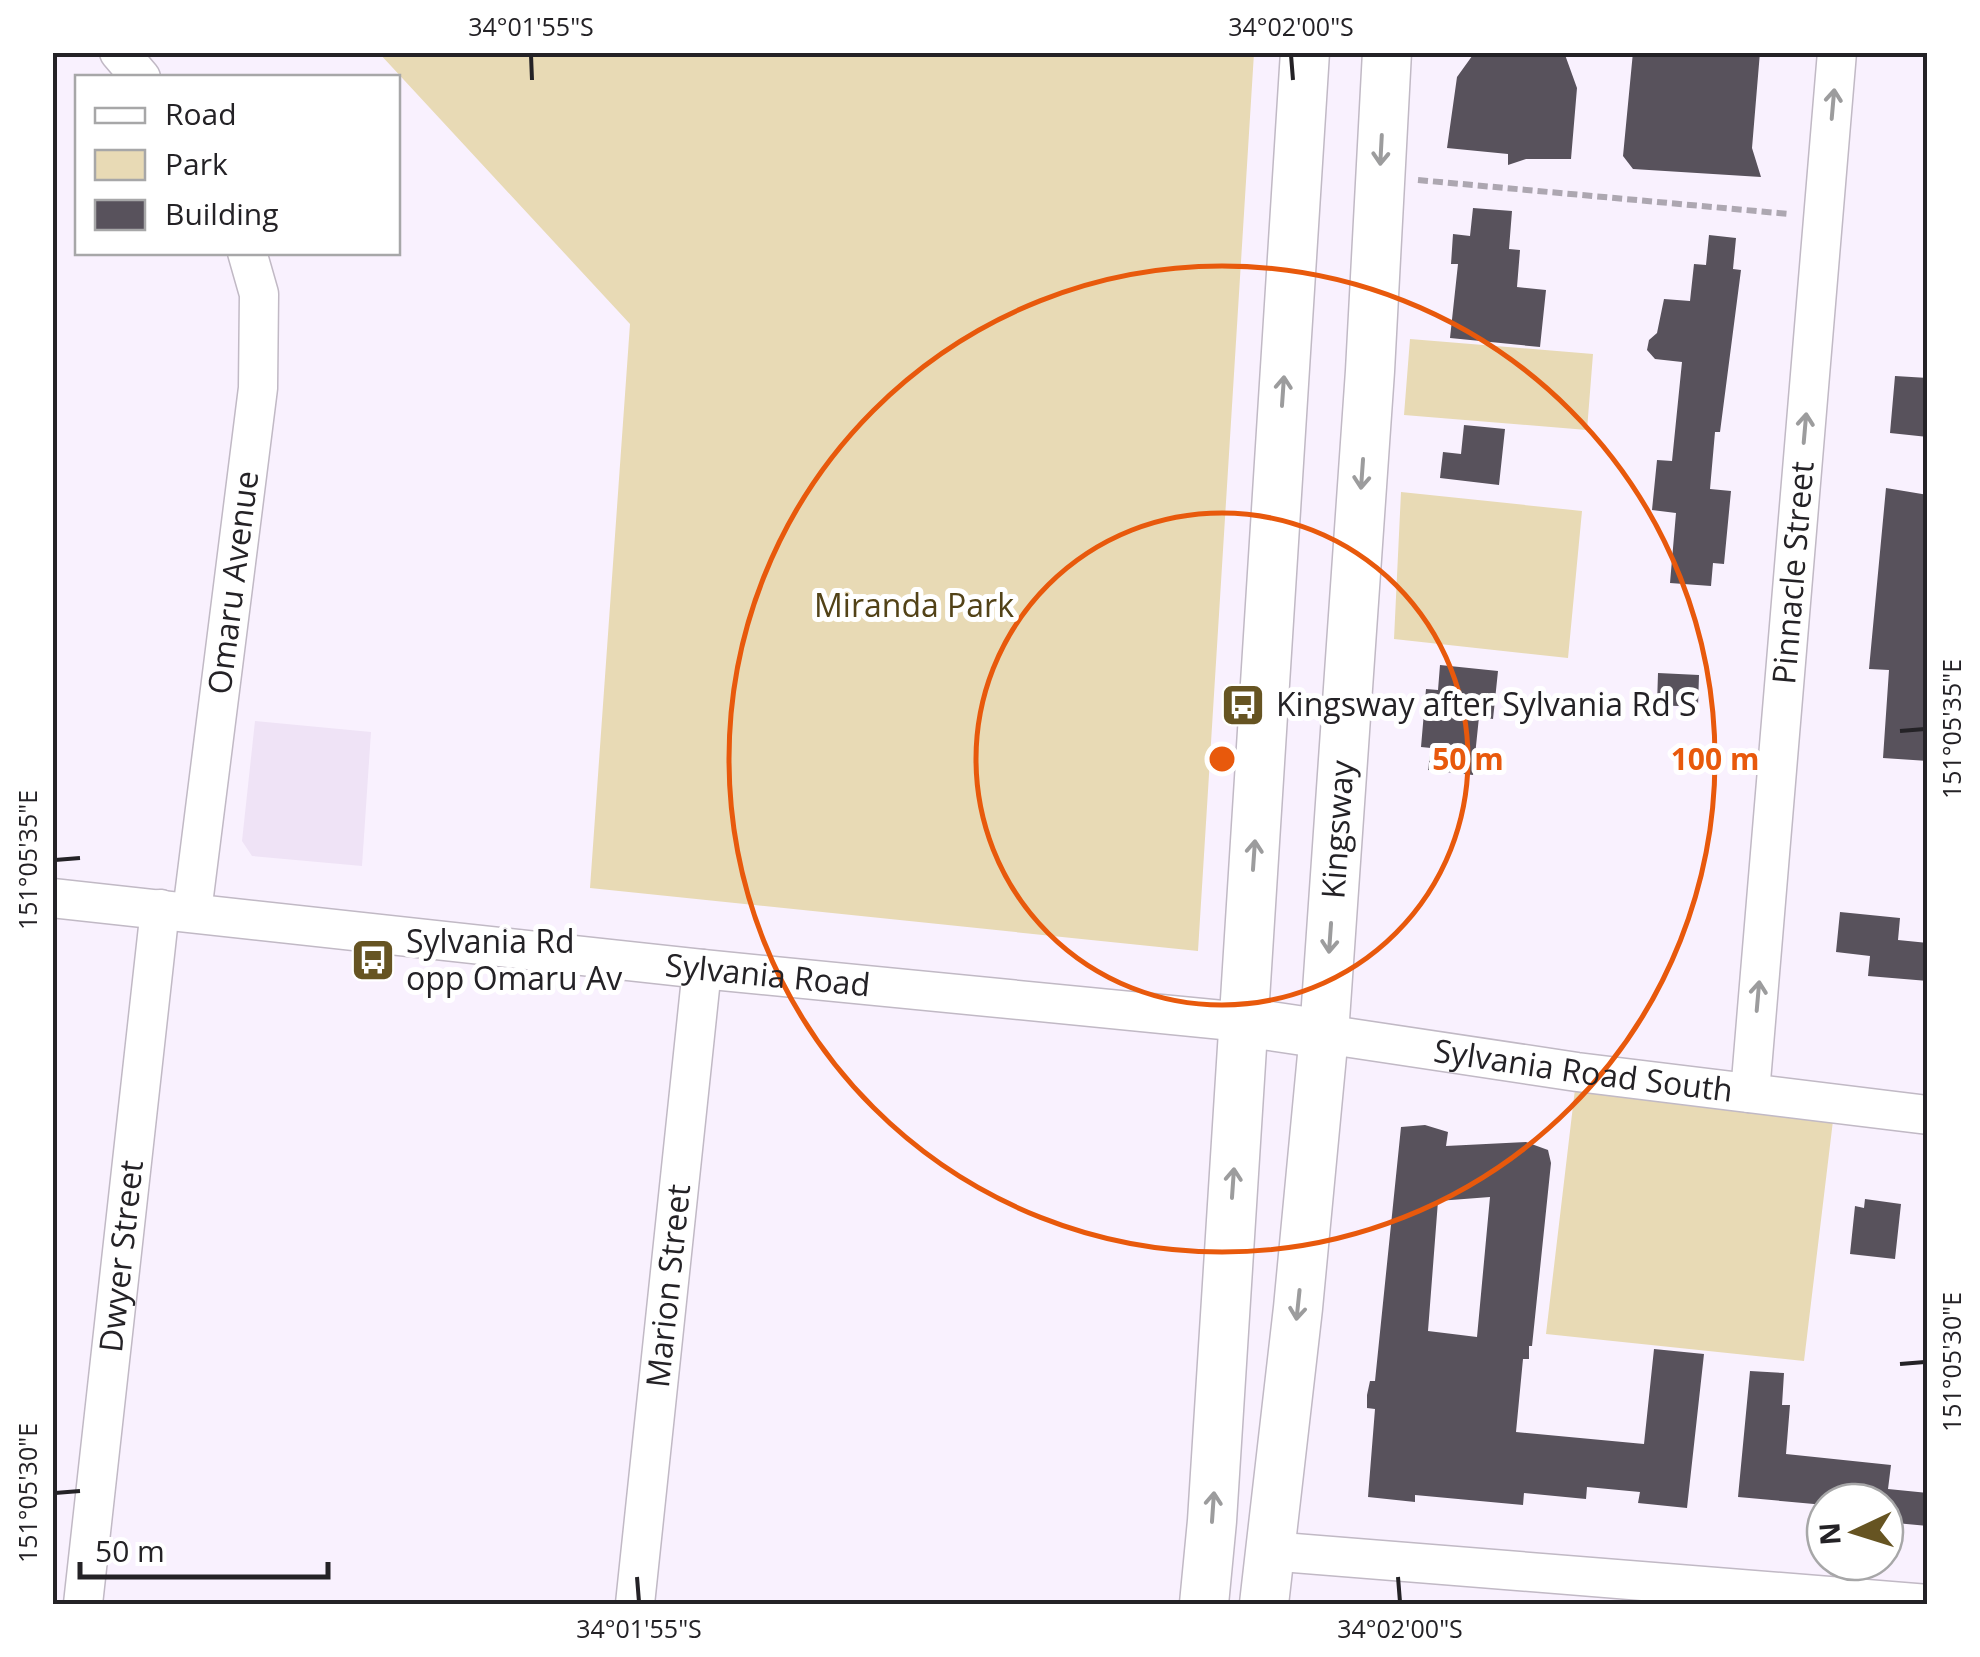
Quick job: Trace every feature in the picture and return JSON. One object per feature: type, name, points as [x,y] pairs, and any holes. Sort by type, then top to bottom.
[{"type":"main road","points":[[1204,1604],[1306,52]]},
{"type":"main road","name":"Kingsway","points":[[1264,1604],[1324,1034],[1370,371],[1386,52]]},
{"type":"main road","name":"Sylvania Road South","points":[[1243,1022],[1324,1034]]},
{"type":"street","points":[[118,52],[138,75]]},
{"type":"street","name":"Pinnacle Street","points":[[1750,1093],[1837,52]]},
{"type":"street","name":"Omaru Avenue","points":[[176,910],[258,388],[259,294],[248,255]]},
{"type":"street","name":"Sylvania Road","points":[[52,898],[702,969],[1243,1022]]},
{"type":"street","name":"Dwyer Street","points":[[83,1604],[176,910]]},
{"type":"street","name":"Marion Street","points":[[635,1604],[702,969]]},
{"type":"street","name":"Sylvania Road South","points":[[1324,1034],[1577,1072],[1928,1115]]},
{"type":"street","points":[[1269,1551],[1928,1604]]},
{"type":"path","points":[[1416,180],[1823,218]]},
{"type":"shaded area","points":[[255,721],[371,732],[362,866],[252,856],[242,841]]},
{"type":"green space","name":"Miranda Park","points":[[379,53],[1254,53],[1198,951],[590,888],[630,324]]},
{"type":"green space","points":[[1410,339],[1593,354],[1587,430],[1404,415]]},
{"type":"green space","points":[[1401,492],[1582,511],[1568,658],[1394,639]]},
{"type":"green space","points":[[1577,1072],[1835,1104],[1804,1361],[1546,1334]]},
{"type":"building","points":[[1475,52],[1564,52],[1577,88],[1571,159],[1526,159],[1508,165],[1508,154],[1447,148],[1457,77]]},
{"type":"building","points":[[1633,52],[1760,52],[1752,148],[1761,177],[1633,169],[1623,156]]},
{"type":"building","points":[[1473,208],[1512,211],[1509,249],[1520,250],[1517,287],[1546,290],[1540,347],[1450,338],[1458,264],[1451,264],[1453,234],[1470,236]]},
{"type":"building","points":[[1709,235],[1736,238],[1733,269],[1741,270],[1720,432],[1715,432],[1710,489],[1731,491],[1724,564],[1713,563],[1711,586],[1670,583],[1676,513],[1652,510],[1657,460],[1672,461],[1682,362],[1655,359],[1647,350],[1649,340],[1657,333],[1664,299],[1690,301],[1694,264],[1706,265]]},
{"type":"building","points":[[1895,376],[1928,378],[1928,437],[1890,433]]},
{"type":"building","points":[[1464,425],[1505,429],[1499,485],[1440,478],[1443,452],[1461,454]]},
{"type":"building","points":[[1886,488],[1928,495],[1928,761],[1883,758],[1889,670],[1869,669]]},
{"type":"building","points":[[1440,665],[1498,671],[1493,719],[1479,717],[1473,775],[1428,770],[1431,748],[1421,747],[1426,689],[1438,690]]},
{"type":"building","points":[[1658,673],[1699,675],[1698,707],[1657,705]]},
{"type":"building","points":[[1840,912],[1900,918],[1898,940],[1928,943],[1928,981],[1868,976],[1870,956],[1836,952]]},
{"type":"building","points":[[1425,1125],[1448,1132],[1446,1146],[1526,1142],[1548,1150],[1551,1163],[1532,1346],[1529,1359],[1523,1359],[1516,1432],[1644,1444],[1654,1349],[1704,1354],[1687,1508],[1638,1503],[1640,1492],[1587,1487],[1586,1499],[1524,1493],[1523,1505],[1415,1495],[1415,1502],[1368,1497],[1375,1409],[1367,1408],[1367,1395],[1370,1381],[1375,1381],[1401,1127]],"holes":[[[1490,1197],[1477,1337],[1428,1331],[1438,1201]]]},
{"type":"building","points":[[1865,1199],[1901,1204],[1895,1259],[1850,1254],[1855,1206],[1864,1208]]},
{"type":"building","points":[[1750,1371],[1784,1373],[1782,1405],[1790,1405],[1786,1454],[1891,1465],[1889,1482],[1805,1482],[1805,1503],[1738,1497]]},
{"type":"building","points":[[1905,1491],[1928,1493],[1928,1526],[1905,1524]]},
{"type":"place","name":"Kingsway after Sylvania Rd S","points":[[1243,705]]},
{"type":"place","name":"Sylvania Rd opp Omaru Av","points":[[373,960]]}]
